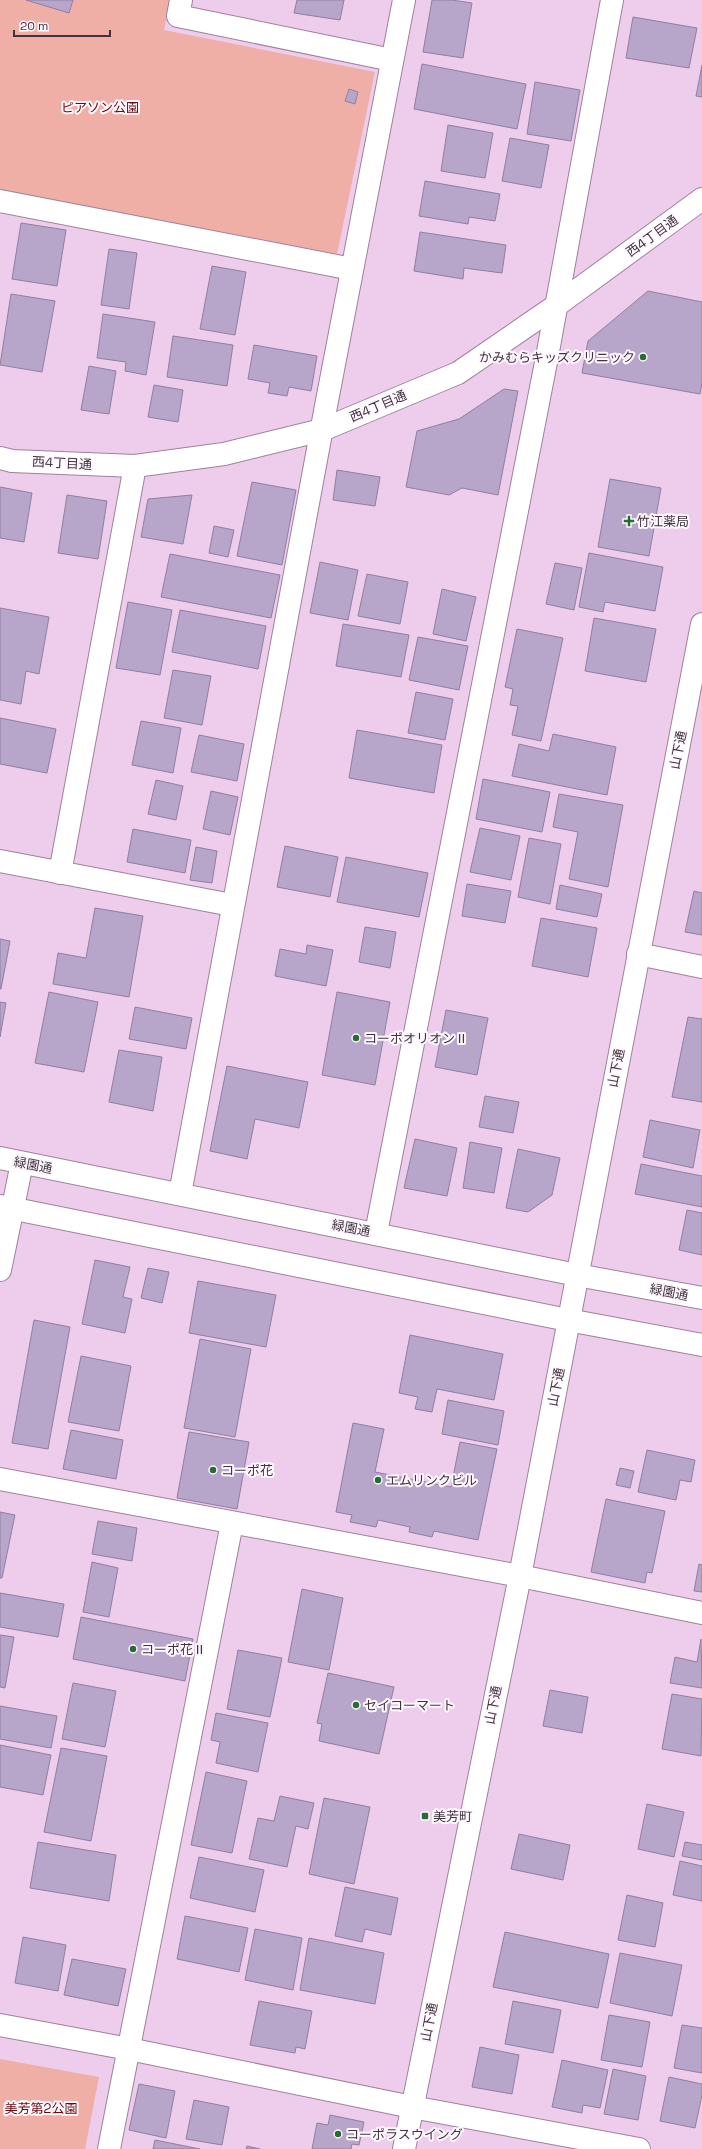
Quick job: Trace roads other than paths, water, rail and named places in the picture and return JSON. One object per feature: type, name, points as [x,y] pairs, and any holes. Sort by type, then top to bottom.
[{"type":"street","points":[[181,0],[178,16],[392,60]]},
{"type":"street","points":[[180,1194],[232,905],[404,0]]},
{"type":"street","points":[[376,1233],[557,305],[612,0]]},
{"type":"street","name":"西4丁目通","points":[[0,458],[12,461],[135,466],[224,454],[322,430],[458,373],[557,305],[702,199]]},
{"type":"street","points":[[0,201],[352,269]]},
{"type":"street","points":[[60,873],[135,466]]},
{"type":"street","name":"山下通","points":[[404,2149],[520,1576],[702,624]]},
{"type":"street","points":[[0,861],[232,905]]},
{"type":"street","points":[[638,954],[702,967]]},
{"type":"street","name":"緑園通","points":[[0,1158],[376,1233],[577,1275],[702,1298]]},
{"type":"street","points":[[0,1270],[6,1207],[22,1163]]},
{"type":"street","points":[[6,1207],[568,1320],[702,1345]]},
{"type":"street","points":[[0,1479],[520,1576],[702,1613]]},
{"type":"street","points":[[109,2149],[232,1523]]},
{"type":"street","points":[[0,2025],[129,2049],[412,2108],[640,2149]]},
{"type":"place","name":"かみむらキッズクリニック","points":[[643,357]]},
{"type":"place","name":"竹江薬局","points":[[629,521]]},
{"type":"place","name":"コーポオリオンⅡ","points":[[356,1038]]},
{"type":"place","name":"コーポ花","points":[[213,1470]]},
{"type":"place","name":"エムリンクビル","points":[[378,1480]]},
{"type":"place","name":"コーポ花Ⅱ","points":[[133,1649]]},
{"type":"place","name":"セイコーマート","points":[[356,1705]]},
{"type":"place","name":"美芳町","points":[[425,1816]]},
{"type":"place","name":"コーポラスウイング","points":[[338,2134]]},
{"type":"park label","name":"ピアソン公園","points":[[100,107]]},
{"type":"park label","name":"美芳第2公園","points":[[41,2108]]}]
